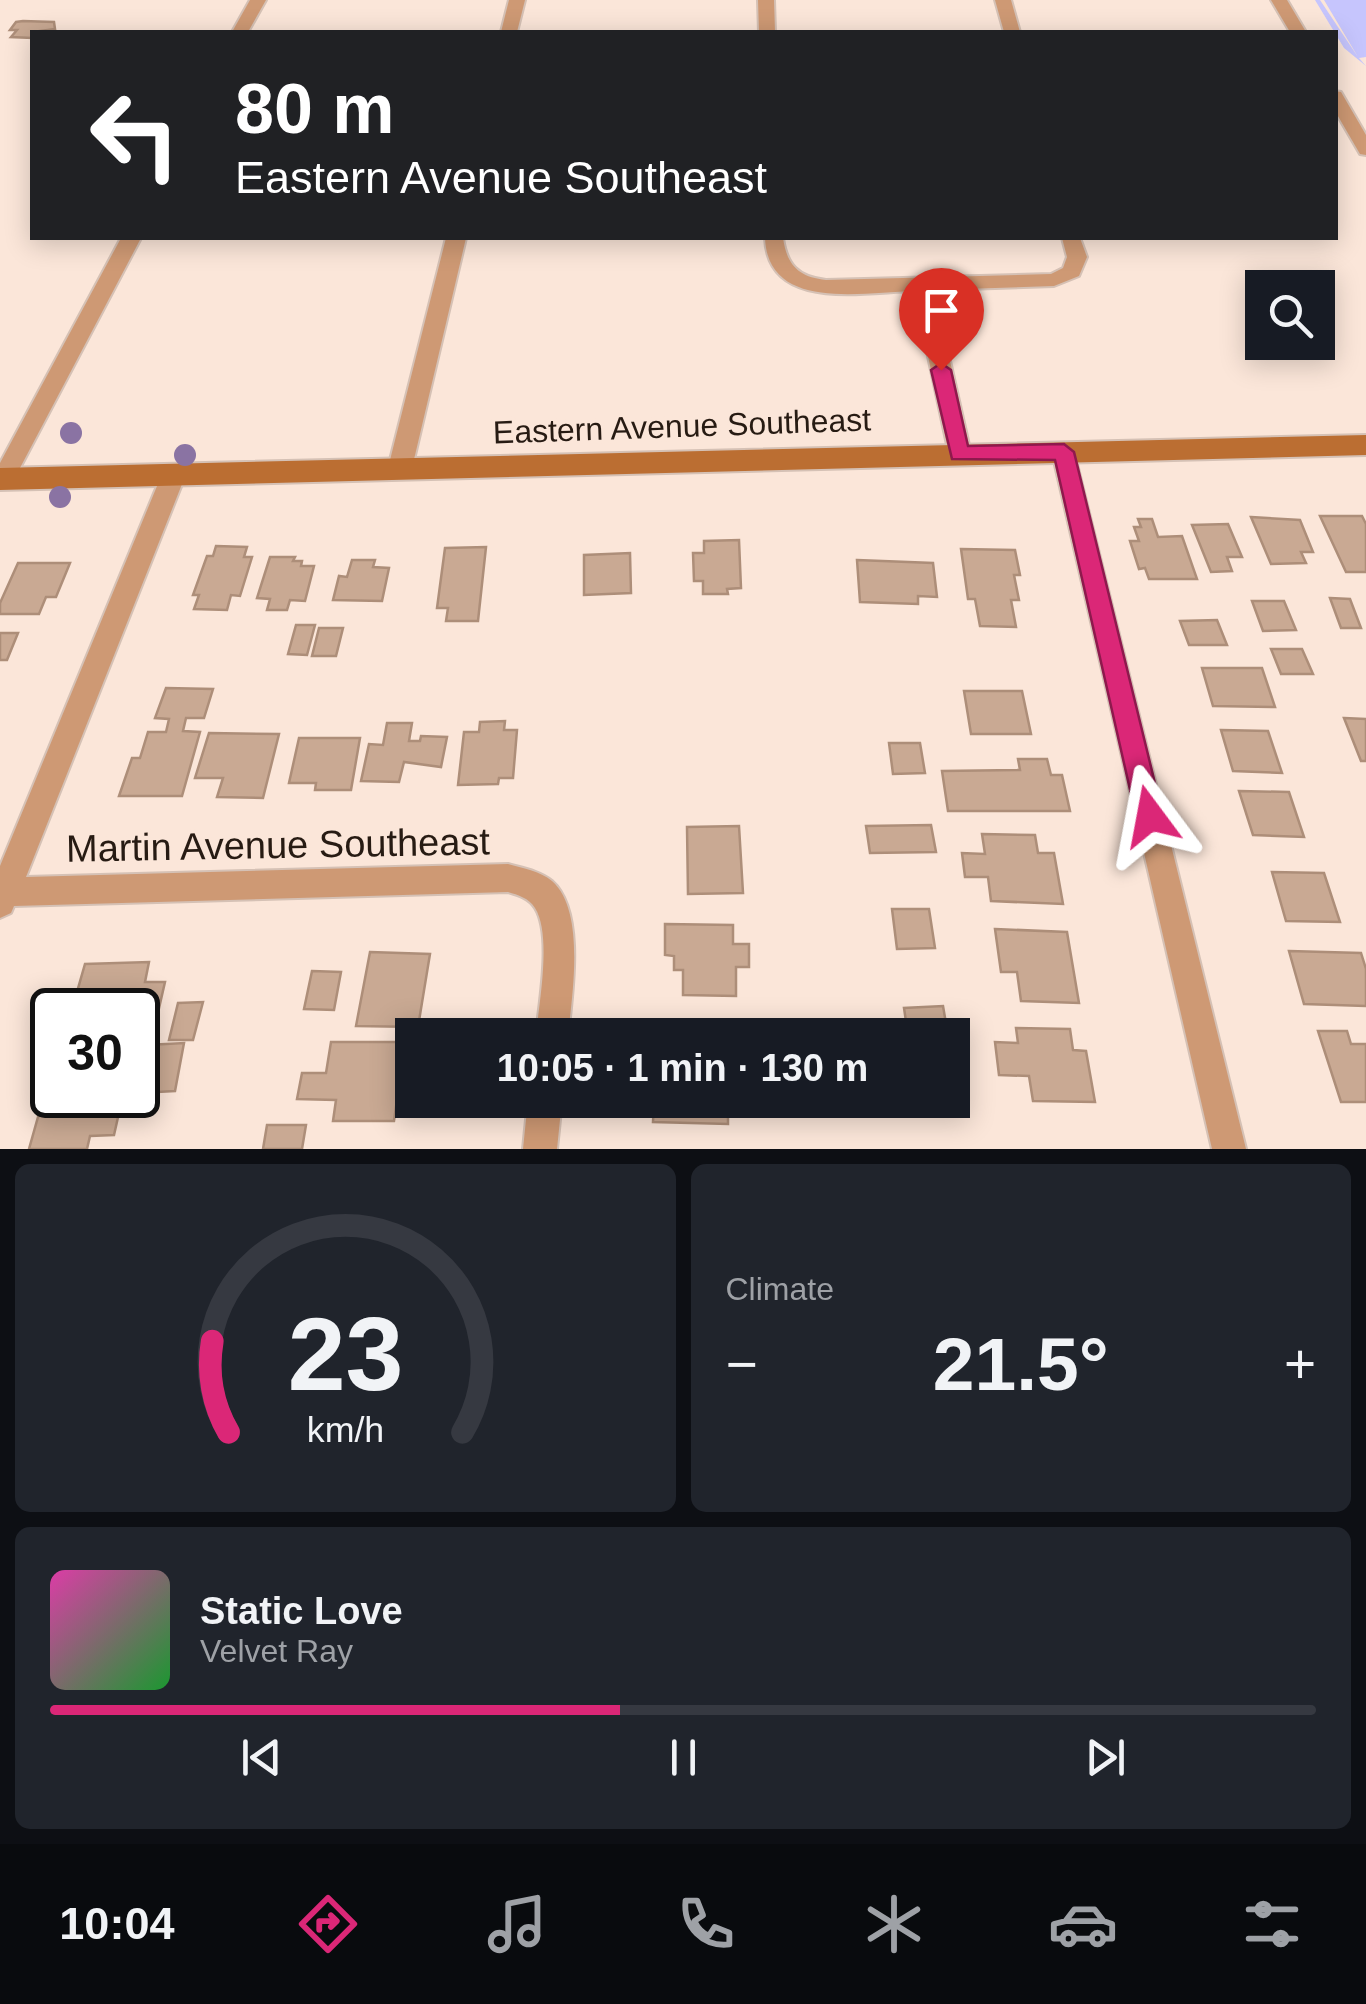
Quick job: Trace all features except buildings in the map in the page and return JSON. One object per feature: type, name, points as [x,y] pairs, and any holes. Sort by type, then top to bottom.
[{"type":"main road","name":"Eastern Avenue Southeast","points":[[2,479],[1366,445]]},
{"type":"street","points":[[241,30],[258,0]]},
{"type":"street","points":[[510,30],[517,0]]},
{"type":"street","points":[[766,0],[767,30]]},
{"type":"street","points":[[1003,0],[1011,30]]},
{"type":"street","points":[[1279,0],[1297,30]]},
{"type":"street","points":[[1338,101],[1366,150]]},
{"type":"street","points":[[1346,116],[1366,115]]},
{"type":"street","points":[[2,479],[130,240]]},
{"type":"street","points":[[400,468],[456,240]]},
{"type":"street","points":[[774,240],[774,254],[783,271],[802,285],[923,286],[1054,280],[1072,272],[1077,257],[1072,240]]},
{"type":"street","points":[[923,286],[960,454]]},
{"type":"street","points":[[1064,452],[1229,1149]]},
{"type":"street","points":[[2,897],[174,474]]},
{"type":"street","name":"Martin Avenue Southeast","points":[[2,897],[508,878],[531,885],[548,898],[557,939],[553,1018]]},
{"type":"street","points":[[540,1149],[543,1118]]},
{"type":"shaded area","points":[[1315,0],[1320,0],[1358,57],[1324,0],[1366,0],[1366,57],[1359,58],[1366,66],[1344,48],[1338,30],[1333,30]]},
{"type":"route","points":[[941,370],[960,454],[1064,452],[1150,816]]}]
